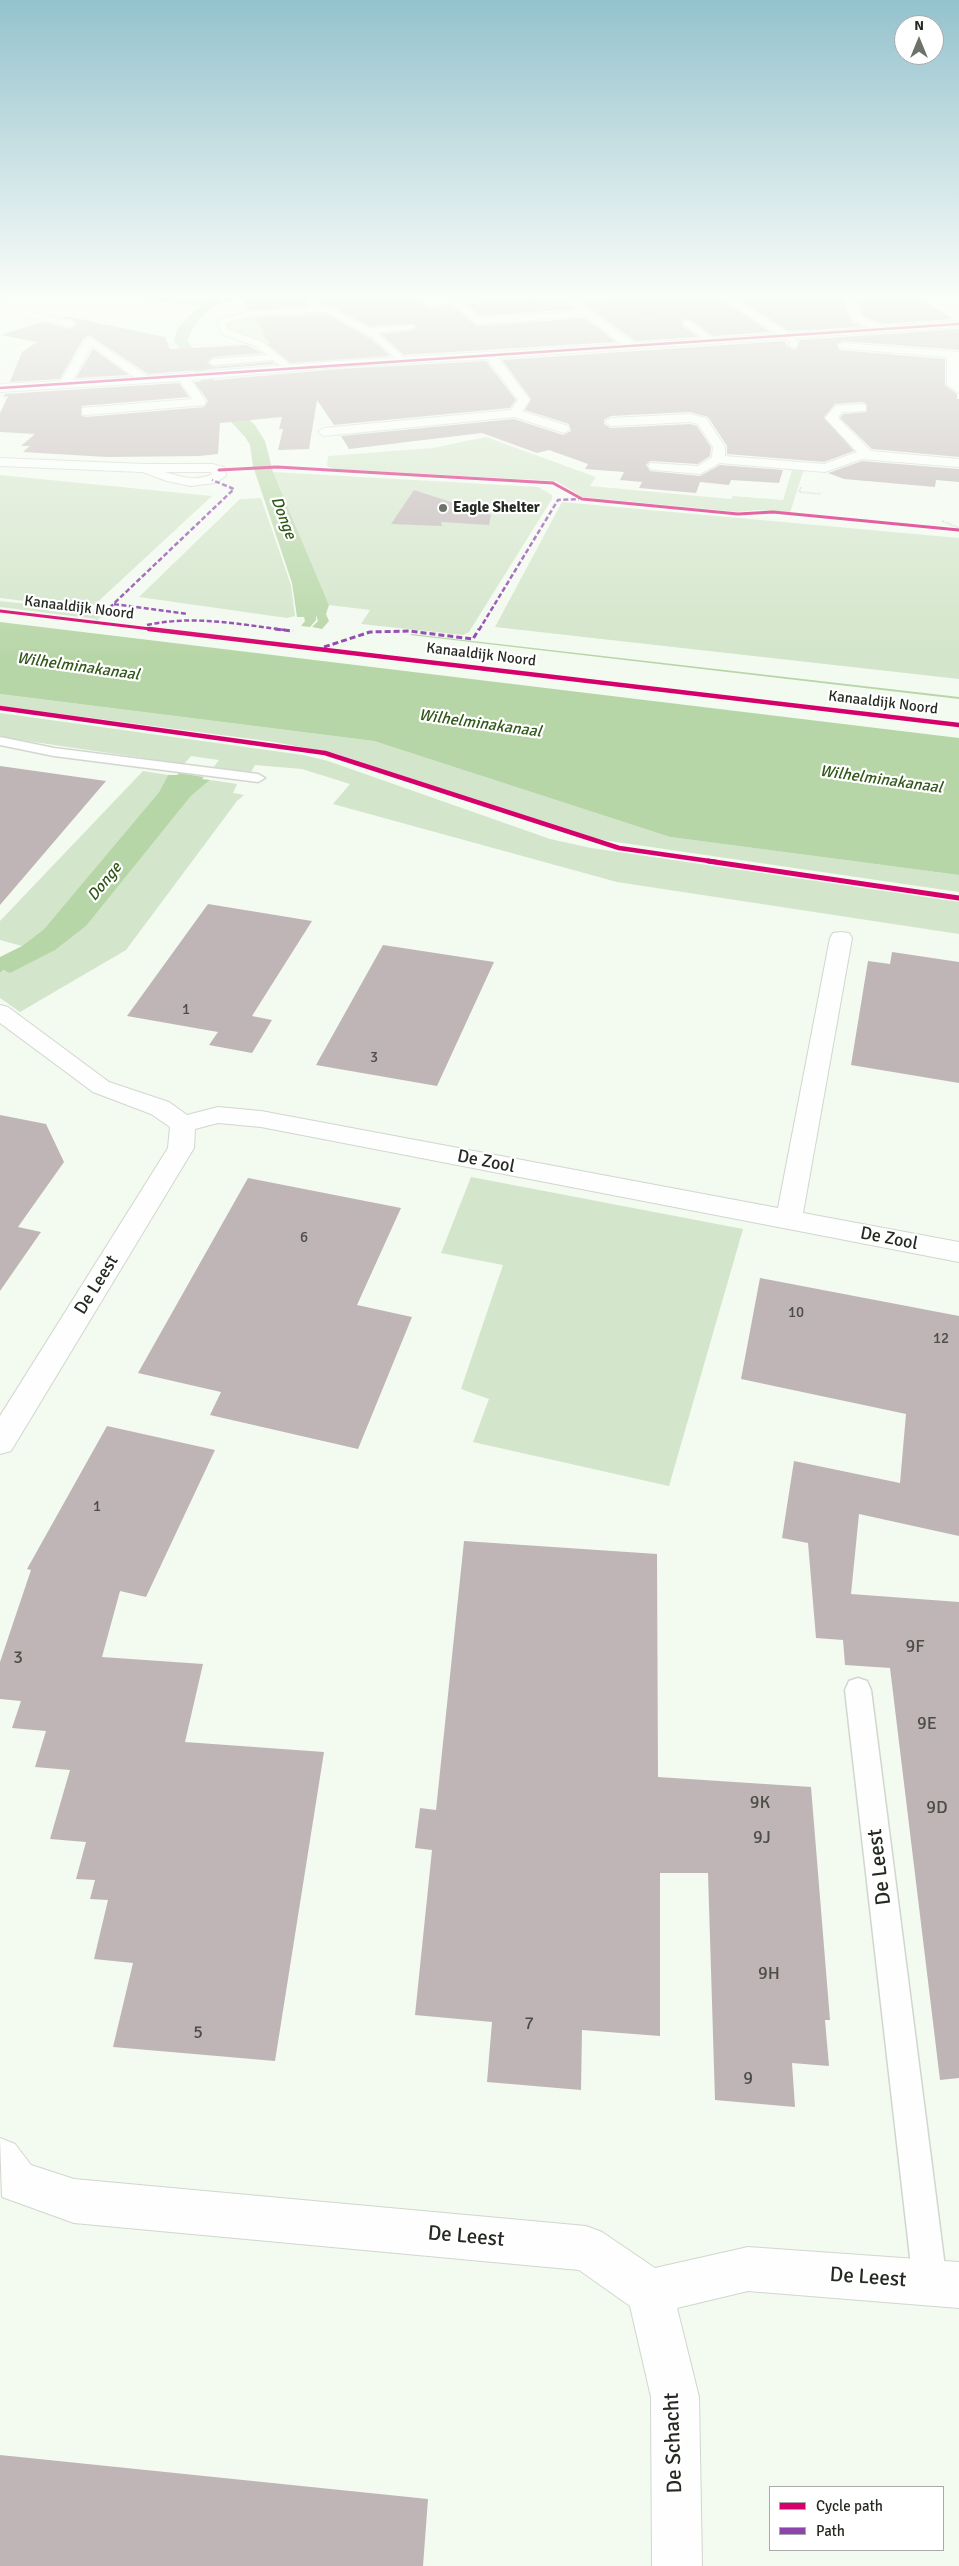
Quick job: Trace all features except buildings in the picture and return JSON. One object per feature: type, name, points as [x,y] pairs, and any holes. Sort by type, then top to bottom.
[{"type":"street","points":[[324,432],[467,418]]},
{"type":"street","points":[[530,418],[564,429]]},
{"type":"street","points":[[611,422],[690,418],[702,421],[719,447],[718,459]]},
{"type":"street","points":[[831,418],[867,455]]},
{"type":"street","points":[[318,419],[324,432],[324,448]]},
{"type":"street","points":[[655,466],[700,470],[718,459],[825,468],[860,455],[959,463]]},
{"type":"street","points":[[0,462],[144,468]]},
{"type":"street","points":[[789,1220],[841,938]]},
{"type":"street","points":[[0,1012],[101,1087],[160,1108],[183,1124]]},
{"type":"street","name":"De Zool","points":[[183,1124],[218,1116],[260,1119],[959,1252]]},
{"type":"street","name":"De Leest","points":[[0,1442],[182,1148],[183,1124]]},
{"type":"street","name":"De Leest","points":[[0,2159],[17,2182],[74,2200],[586,2248],[650,2292],[748,2269],[945,2284]]},
{"type":"street","name":"De Schacht","points":[[650,2292],[675,2397],[677,2566]]},
{"type":"lane","points":[[0,741],[54,752],[258,778]]},
{"type":"lane","name":"De Leest","points":[[858,1690],[945,2284]]},
{"type":"path","points":[[942,521],[959,529]]},
{"type":"path","points":[[940,528],[959,529]]},
{"type":"path","points":[[94,622],[104,613]]},
{"type":"shaded area","points":[[486,437],[596,477],[590,486],[731,499],[733,496],[783,500],[793,467],[804,469],[790,513],[757,510],[738,512],[582,497],[556,481],[335,469],[327,466],[328,456],[432,448]]},
{"type":"shaded area","points":[[273,472],[538,487],[552,495],[552,499],[469,632],[463,635],[361,624],[370,610],[329,605]]},
{"type":"shaded area","points":[[0,475],[212,496],[90,609],[0,598]]},
{"type":"shaded area","points":[[261,498],[291,585],[295,616],[287,618],[139,597],[240,499]]},
{"type":"shaded area","points":[[562,502],[959,538],[959,679],[495,627]]},
{"type":"shaded area","points":[[0,601],[102,613],[96,619],[0,607]]},
{"type":"shaded area","points":[[0,694],[374,741],[670,837],[959,875],[959,892],[596,839],[528,821],[337,754],[275,742],[0,706]]},
{"type":"shaded area","points":[[0,713],[303,755],[328,761],[550,839],[591,848],[959,902],[959,934],[617,882],[333,804],[350,784],[302,769],[255,765],[251,772],[213,768],[219,760],[191,756],[184,764],[0,737]]},
{"type":"shaded area","points":[[143,771],[168,775],[159,792],[44,929],[22,946],[0,940],[0,921]]},
{"type":"shaded area","points":[[210,780],[237,784],[233,793],[244,795],[237,801],[126,950],[20,1012],[0,998],[0,973],[87,925],[191,796]]},
{"type":"shaded area","points":[[471,1177],[743,1229],[669,1486],[473,1442],[489,1399],[461,1389],[503,1265],[441,1253]]},
{"type":"water","name":"Donge","points":[[227,418],[247,418],[255,425],[265,441],[273,472],[329,605],[326,614],[329,621],[322,629],[312,627],[318,621],[316,615],[316,620],[310,627],[301,626],[305,621],[304,617],[297,617],[292,583],[253,466],[250,445]]},
{"type":"water","name":"Wilhelminakanaal","points":[[0,622],[959,738],[959,875],[670,837],[374,741],[0,694]]},
{"type":"water","points":[[410,635],[959,697],[959,699]]},
{"type":"water","name":"Donge","points":[[179,773],[204,777],[202,779],[210,780],[191,796],[87,925],[55,950],[10,973],[4,970],[0,973],[0,957],[22,946],[44,929],[159,792],[168,775],[177,775]]},
{"type":"marked path","points":[[104,613],[234,489],[212,480]]},
{"type":"marked path","points":[[324,647],[370,632],[409,631],[473,639],[558,500],[579,499]]},
{"type":"marked path","points":[[114,604],[188,614]]},
{"type":"marked path","points":[[147,625],[164,621],[201,620],[239,623],[293,631]]},
{"type":"cycle path","points":[[219,470],[277,467],[553,483],[582,499],[738,514],[773,512],[959,530]]},
{"type":"cycle path","name":"Kanaaldijk Noord","points":[[0,611],[959,725]]},
{"type":"cycle path","points":[[0,708],[325,753],[619,848],[959,898]]},
{"type":"place","name":"Eagle Shelter","points":[[443,508]]}]
